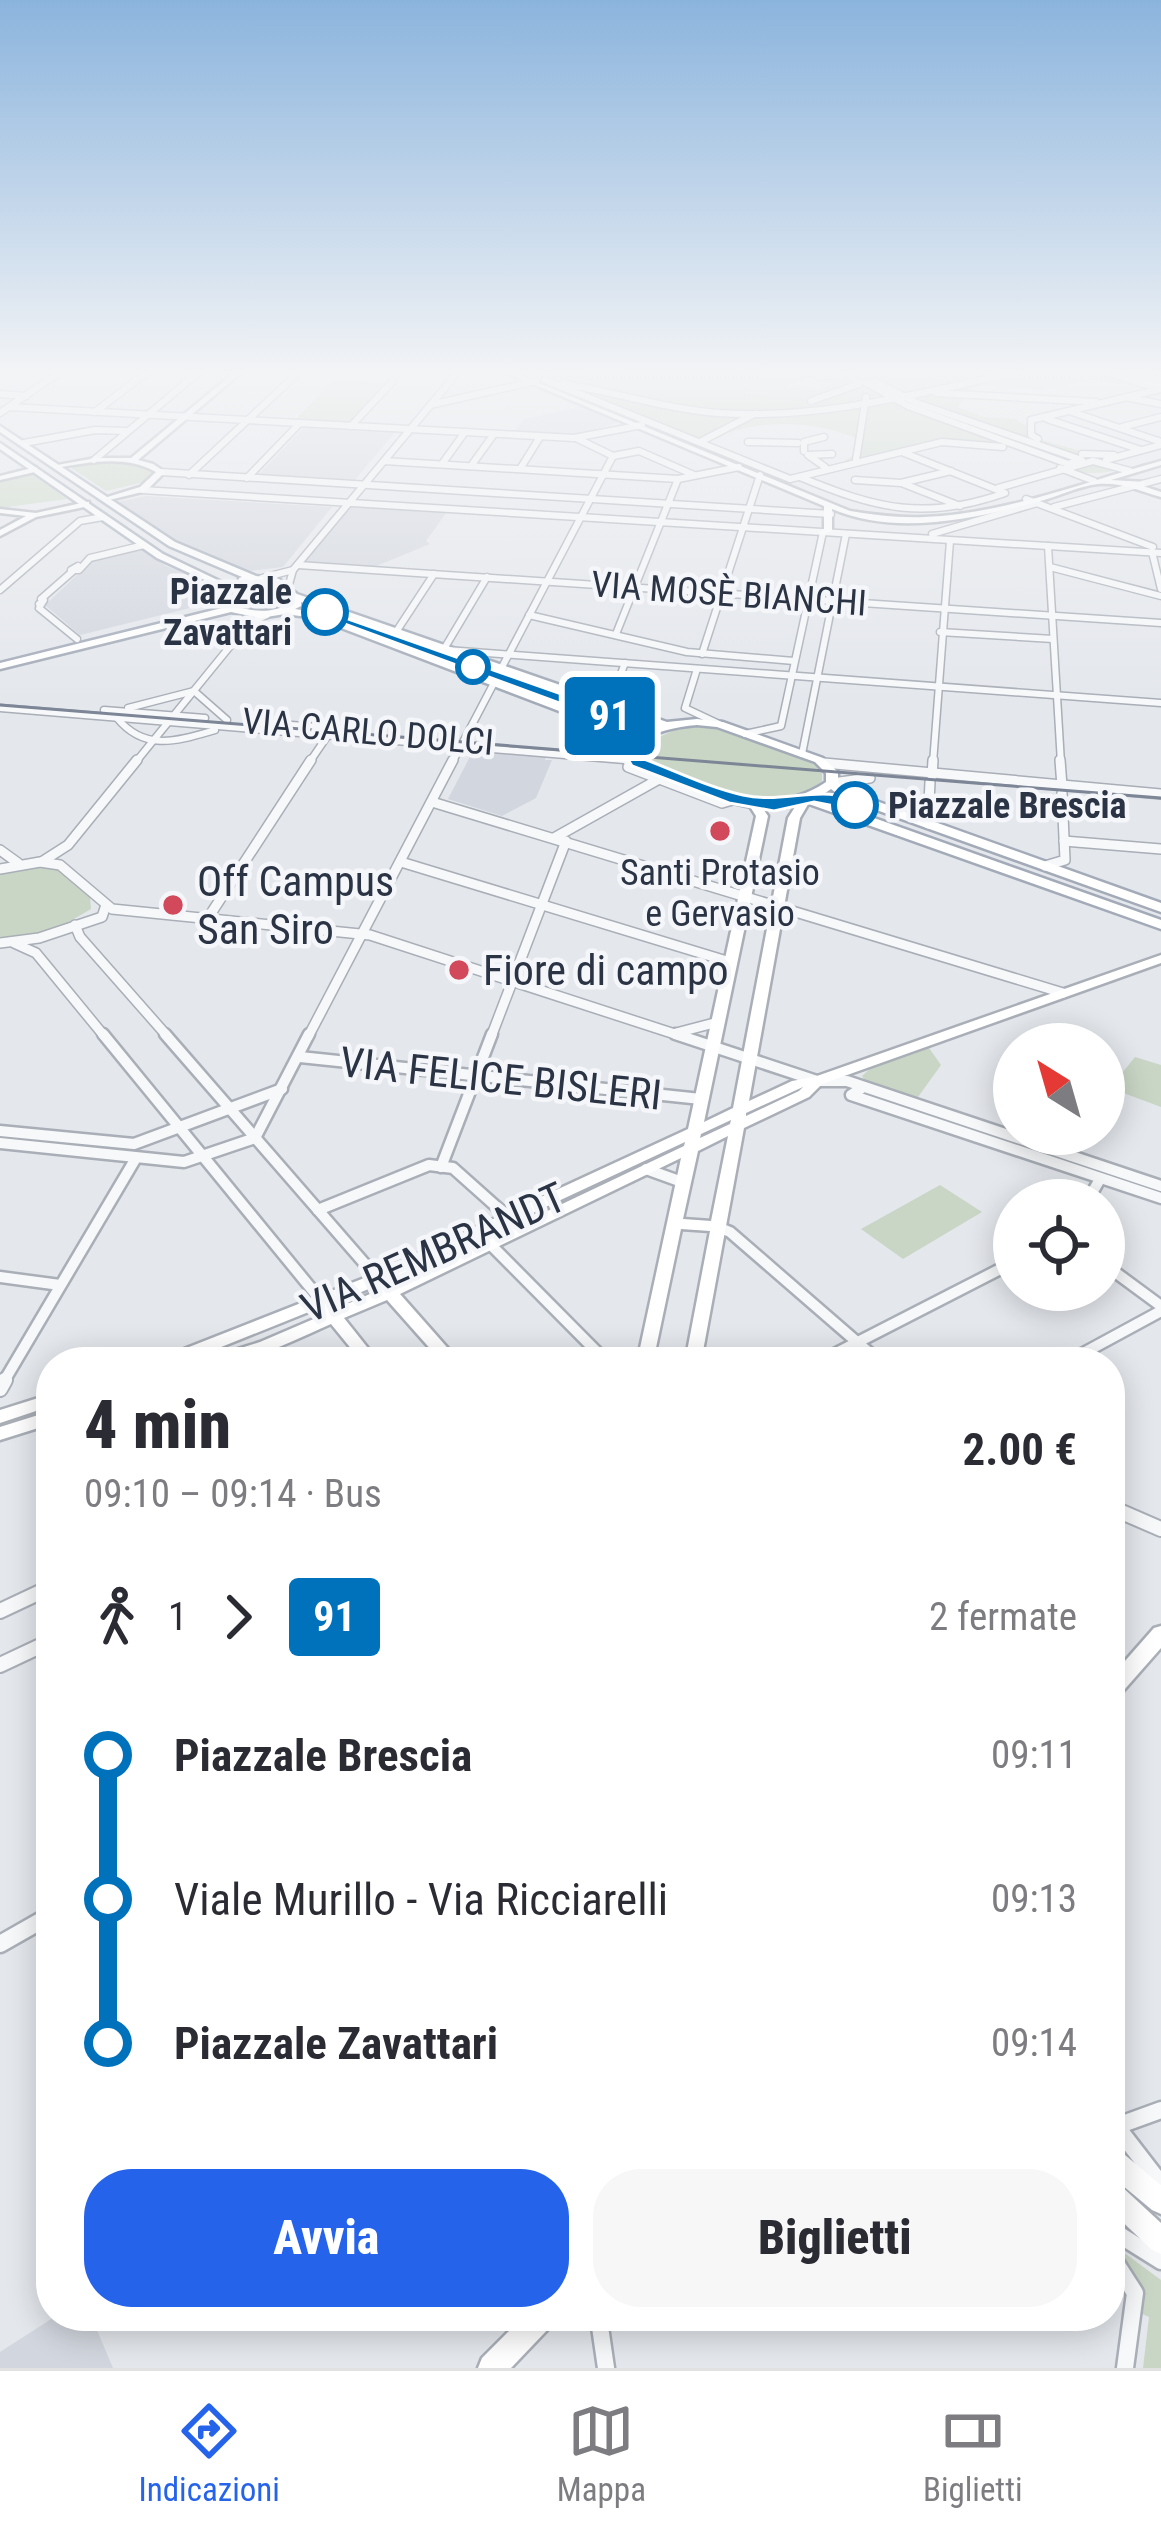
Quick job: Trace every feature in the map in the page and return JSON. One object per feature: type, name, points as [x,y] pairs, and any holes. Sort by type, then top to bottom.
[{"type":"main road","points":[[53,483],[144,545],[225,586]]},
{"type":"main road","points":[[81,483],[183,551],[444,649],[736,799],[755,805],[806,800],[1161,925]]},
{"type":"main road","points":[[95,511],[105,499]]},
{"type":"main road","points":[[258,578],[225,586],[219,592],[225,606],[247,619],[286,611],[316,615],[664,725],[719,724],[824,763],[833,774],[831,784],[806,800]]},
{"type":"main road","points":[[286,611],[297,604],[292,592]]},
{"type":"main road","points":[[0,662],[225,606]]},
{"type":"main road","points":[[0,662],[77,639],[198,613]]},
{"type":"main road","points":[[637,748],[664,725]]},
{"type":"main road","points":[[831,784],[1161,908]]},
{"type":"street","points":[[142,490],[150,483]]},
{"type":"street","points":[[322,483],[844,511],[860,516]]},
{"type":"street","points":[[292,592],[296,567],[366,483]]},
{"type":"street","points":[[0,1130],[184,1162],[254,1138],[599,483]]},
{"type":"street","points":[[616,634],[677,483]]},
{"type":"street","points":[[702,654],[758,483]]},
{"type":"street","points":[[775,483],[830,511],[878,518],[936,521],[1031,501],[1155,551]]},
{"type":"street","points":[[792,483],[860,516]]},
{"type":"street","points":[[813,483],[894,512],[943,511],[1025,483]]},
{"type":"street","points":[[852,493],[854,483]]},
{"type":"street","points":[[893,483],[960,506]]},
{"type":"street","points":[[981,483],[1001,491]]},
{"type":"street","points":[[948,540],[932,533],[1089,483]]},
{"type":"street","points":[[1111,483],[1161,493]]},
{"type":"street","points":[[1051,508],[1146,483]]},
{"type":"street","points":[[105,499],[142,490],[1155,551]]},
{"type":"street","points":[[4,515],[95,511]]},
{"type":"street","points":[[4,582],[95,511]]},
{"type":"street","points":[[823,532],[828,531],[830,511]]},
{"type":"street","points":[[0,532],[36,514]]},
{"type":"street","points":[[802,754],[846,534],[860,516]]},
{"type":"street","points":[[746,734],[781,726],[823,532]]},
{"type":"street","points":[[928,824],[948,540]]},
{"type":"street","points":[[1122,550],[1131,541]]},
{"type":"street","points":[[77,639],[40,602],[90,558],[144,545]]},
{"type":"street","points":[[1045,866],[1065,860],[1048,546]]},
{"type":"street","points":[[1050,567],[1160,589],[1155,551]]},
{"type":"street","name":"VIA MOSÈ BIANCHI","points":[[258,578],[296,567],[1161,623]]},
{"type":"street","points":[[397,632],[434,574]]},
{"type":"street","points":[[487,577],[444,649],[1161,703]]},
{"type":"street","points":[[529,614],[687,652],[794,661]]},
{"type":"street","points":[[40,862],[68,845],[194,692],[247,619]]},
{"type":"street","points":[[940,632],[1053,639]]},
{"type":"street","points":[[603,706],[610,702],[625,663]]},
{"type":"street","points":[[697,669],[686,708],[719,724]]},
{"type":"street","points":[[120,715],[194,692]]},
{"type":"street","points":[[194,692],[226,723]]},
{"type":"street","points":[[0,705],[226,723]]},
{"type":"street","points":[[120,715],[139,741],[150,745],[226,723]]},
{"type":"street","name":"VIA CARLO DOLCI","points":[[226,723],[462,742],[637,748]]},
{"type":"street","name":"VIA CARLO DOLCI","points":[[226,723],[328,735],[637,748]]},
{"type":"street","points":[[208,918],[328,735]]},
{"type":"street","points":[[637,748],[628,767],[722,803],[736,799]]},
{"type":"street","points":[[824,763],[931,779]]},
{"type":"street","points":[[831,784],[860,777],[931,779],[1161,797]]},
{"type":"street","points":[[554,838],[659,779]]},
{"type":"street","points":[[696,1347],[795,814],[806,800]]},
{"type":"street","points":[[432,802],[1063,993]]},
{"type":"street","points":[[648,1347],[762,815],[755,805]]},
{"type":"street","points":[[441,1167],[566,841]]},
{"type":"street","points":[[1064,841],[1161,849]]},
{"type":"street","points":[[65,867],[68,845]]},
{"type":"street","points":[[0,850],[21,864]]},
{"type":"street","points":[[0,868],[40,862],[65,867],[101,904],[134,911],[363,934],[818,1081],[847,1081],[1161,1186]]},
{"type":"street","points":[[401,862],[730,962]]},
{"type":"street","points":[[0,946],[102,916],[101,904]]},
{"type":"street","points":[[74,925],[439,1347]]},
{"type":"street","points":[[14,943],[36,953],[359,1347]]},
{"type":"street","points":[[693,1140],[804,1094],[818,1081],[1161,959]]},
{"type":"street","points":[[676,1033],[718,1022]]},
{"type":"street","name":"VIA FELICE BISLERI","points":[[300,1057],[701,1100]]},
{"type":"street","points":[[0,1144],[135,1151],[284,1087]]},
{"type":"street","points":[[862,1088],[851,1095],[1100,1179]]},
{"type":"street","name":"VIA REMBRANDT","points":[[252,1347],[489,1243],[646,1169],[693,1140]]},
{"type":"street","name":"VIA REMBRANDT","points":[[384,1286],[509,1218],[693,1140]]},
{"type":"street","points":[[0,1389],[135,1151]]},
{"type":"street","points":[[318,1210],[429,1165],[453,1168],[509,1218]]},
{"type":"street","points":[[646,1169],[682,1182]]},
{"type":"street","points":[[1125,1187],[1161,1198]]},
{"type":"street","points":[[675,1223],[730,1232],[863,1347]]},
{"type":"street","points":[[489,1243],[593,1347]]},
{"type":"street","points":[[848,1347],[993,1273]]},
{"type":"street","points":[[0,1277],[60,1285]]},
{"type":"street","points":[[1093,1347],[1161,1308],[1125,1280]]},
{"type":"street","name":"VIA REMBRANDT","points":[[213,1347],[328,1310]]},
{"type":"street","points":[[0,1417],[36,1405]]},
{"type":"street","points":[[0,1434],[36,1422]]},
{"type":"street","points":[[1125,1513],[1161,1529]]},
{"type":"street","points":[[0,1611],[36,1594]]},
{"type":"street","points":[[1125,1675],[1161,1634]]},
{"type":"street","points":[[0,1665],[36,1647]]},
{"type":"street","points":[[0,1944],[36,1924]]},
{"type":"street","points":[[1125,2119],[1161,2110]]},
{"type":"street","points":[[1125,2138],[1161,2184]]},
{"type":"street","points":[[1125,2171],[1161,2201]]},
{"type":"street","points":[[1125,2207],[1161,2241]]},
{"type":"street","points":[[1125,2238],[1161,2261]]},
{"type":"street","points":[[1125,2271],[1135,2293],[1125,2368]]},
{"type":"street","points":[[492,2368],[528,2331]]},
{"type":"street","points":[[600,2331],[605,2368]]},
{"type":"shaded area","points":[[146,496],[332,507],[283,567],[242,572],[176,542],[118,502]]},
{"type":"shaded area","points":[[350,503],[449,509],[426,541],[430,544],[369,569],[299,564]]},
{"type":"shaded area","points":[[139,548],[166,566],[212,583],[197,597],[202,605],[80,635],[45,605],[95,558]]},
{"type":"shaded area","points":[[474,749],[546,755],[545,760],[552,760],[536,798],[502,816],[448,799]]},
{"type":"shaded area","points":[[36,2329],[97,2331],[113,2368],[0,2368],[0,2352]]},
{"type":"green space","points":[[0,483],[44,483],[67,499],[0,508]]},
{"type":"green space","points":[[93,483],[142,483],[106,491]]},
{"type":"green space","name":"Piazzale Zavattari","points":[[247,581],[274,584],[291,604],[261,613],[230,604],[231,589]]},
{"type":"green space","name":"Piazzale Brescia","points":[[684,726],[717,728],[775,745],[822,768],[822,781],[805,792],[760,797],[686,778],[648,757],[648,742]]},
{"type":"green space","points":[[56,867],[90,897],[91,909],[55,930],[0,941],[0,873]]},
{"type":"green space","points":[[929,1048],[941,1065],[918,1097],[866,1082],[862,1076],[871,1068]]},
{"type":"green space","points":[[1135,1057],[1161,1065],[1161,1107],[1125,1094],[1125,1069]]},
{"type":"green space","points":[[940,1185],[982,1212],[903,1259],[861,1229]]},
{"type":"green space","points":[[1125,2253],[1161,2280],[1161,2368],[1143,2368],[1149,2317],[1140,2313],[1139,2282],[1125,2265]]},
{"type":"tram line","points":[[0,705],[1161,798]]},
{"type":"bus line","name":"91","points":[[325,612],[636,726],[643,735],[630,748],[638,762],[736,799],[774,806],[814,796],[855,805]]},
{"type":"place","name":"Piazzale Zavattari","points":[[325,612]]},
{"type":"place","name":"Piazzale Brescia","points":[[855,805]]},
{"type":"place","name":"Santi Protasio e Gervasio","points":[[720,831]]},
{"type":"place","name":"Off Campus San Siro","points":[[173,905]]},
{"type":"place","name":"Fiore di campo","points":[[459,970]]}]
